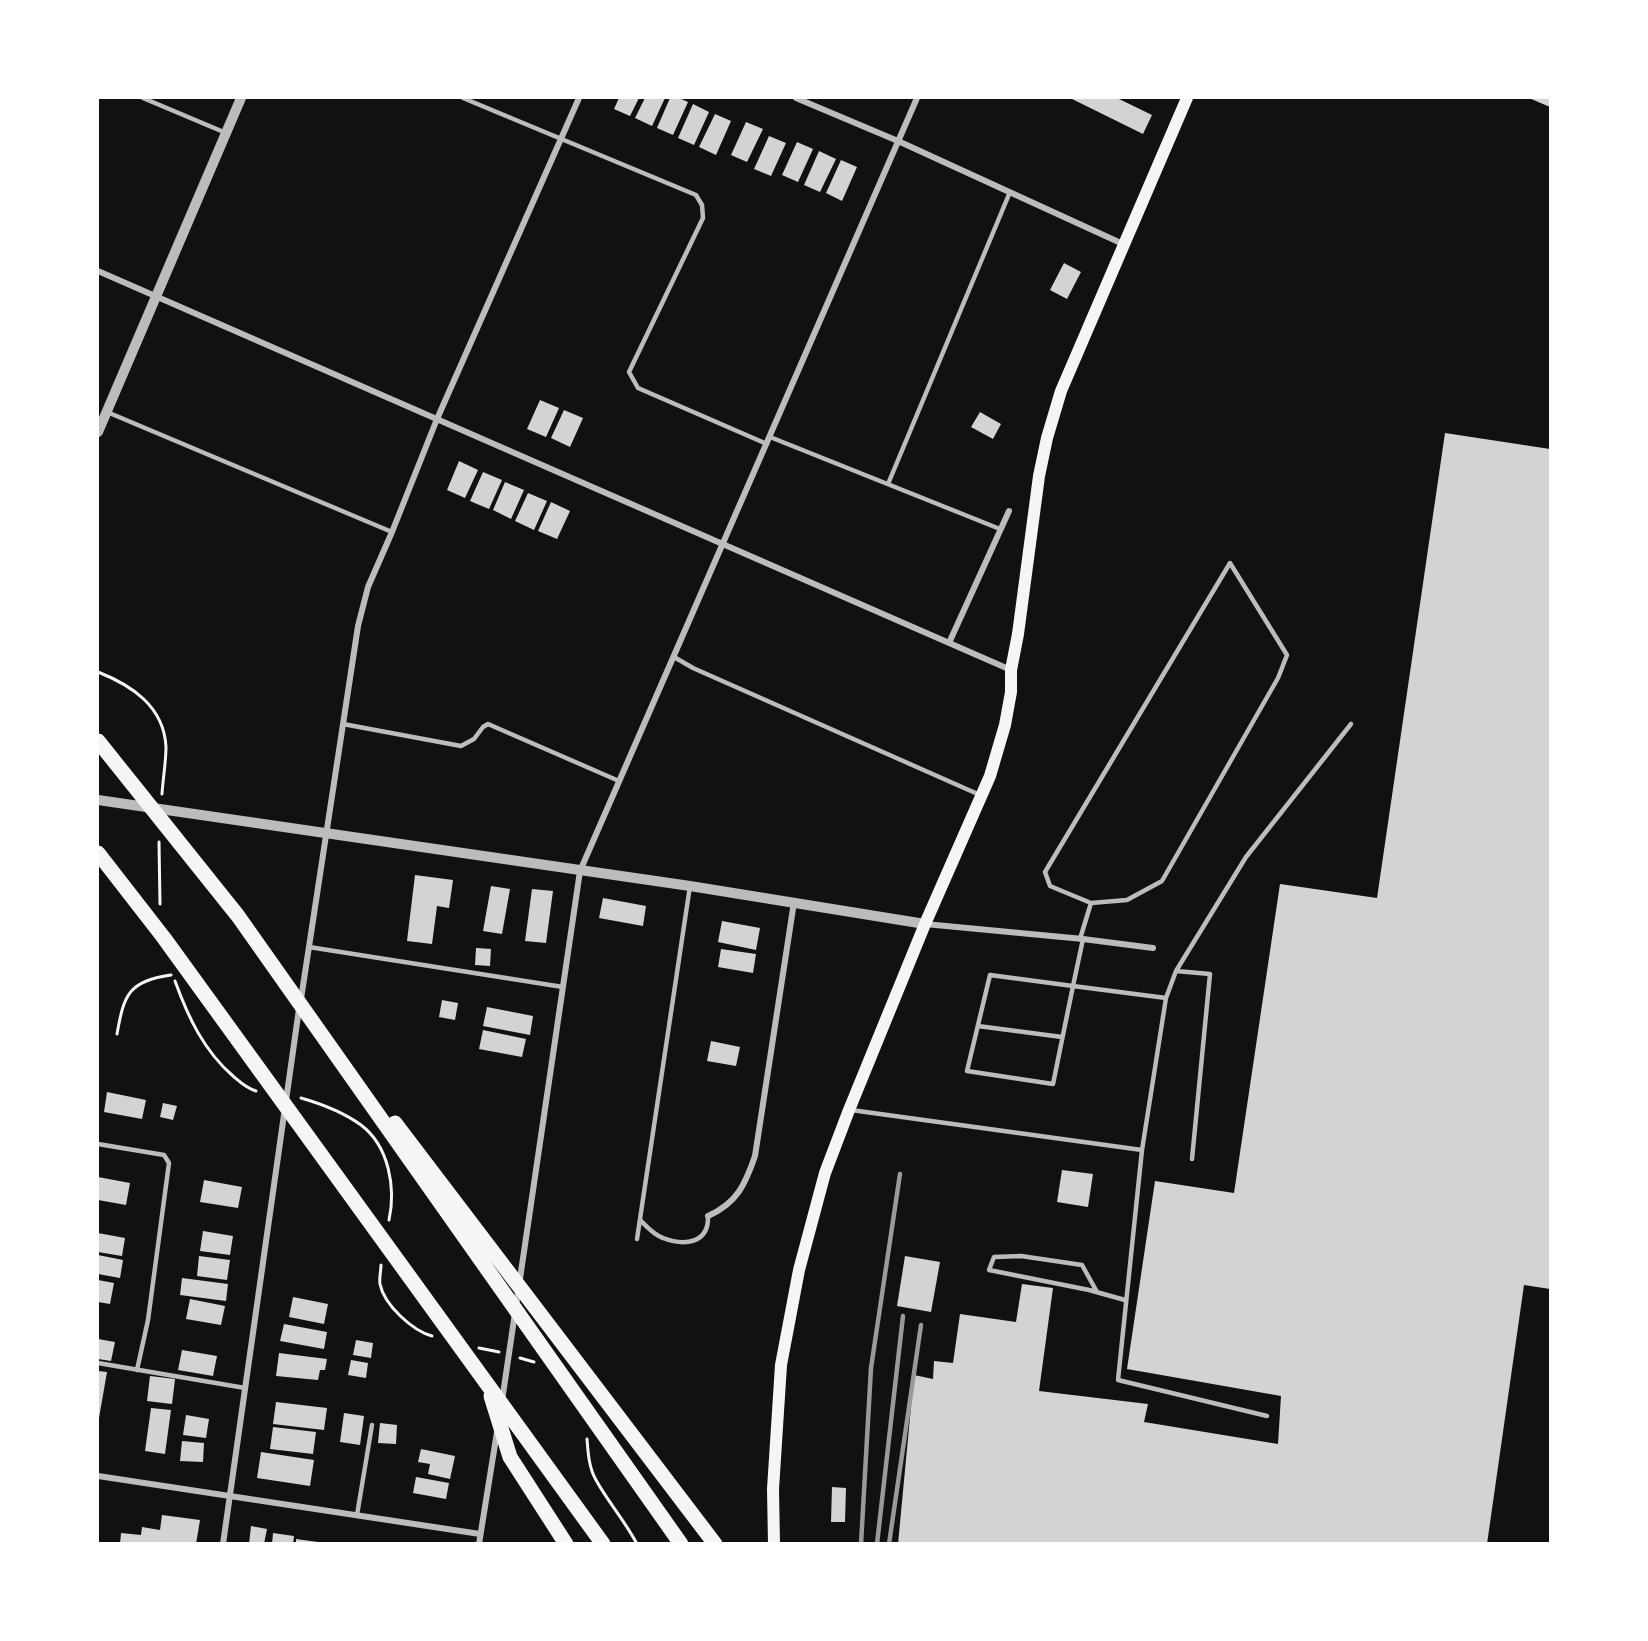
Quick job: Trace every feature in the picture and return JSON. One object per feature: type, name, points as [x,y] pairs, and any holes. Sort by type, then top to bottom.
[{"type":"highway","points":[[98,741],[238,916],[715,1544]]},
{"type":"highway","points":[[98,853],[164,938],[603,1544]]},
{"type":"highway","points":[[238,916],[681,1544]]},
{"type":"highway","points":[[486,1382],[510,1457],[566,1544]]},
{"type":"main road","points":[[774,1544],[773,1489],[781,1365],[799,1270],[825,1173],[924,924],[982,796],[1005,725],[1011,692],[1011,670],[1039,476],[1047,438],[1061,391],[1187,98]]},
{"type":"street","points":[[98,432],[241,98]]},
{"type":"street","points":[[223,1544],[358,626],[368,586],[437,419],[579,98]]},
{"type":"street","points":[[796,98],[898,141],[1123,244]]},
{"type":"street","points":[[479,1544],[511,1344],[580,871],[917,98]]},
{"type":"street","points":[[98,271],[1011,670]]},
{"type":"street","points":[[949,643],[1009,511]]},
{"type":"street","points":[[98,800],[690,886],[924,924],[1153,948]]},
{"type":"street","points":[[708,1216],[736,1197],[746,1182],[755,1156],[794,902]]},
{"type":"street","points":[[98,1476],[480,1534]]},
{"type":"lane","points":[[143,98],[226,133]]},
{"type":"lane","points":[[463,98],[696,195],[702,205],[703,218],[629,372],[638,388],[1000,529]]},
{"type":"lane","points":[[888,484],[1010,192]]},
{"type":"lane","points":[[106,411],[392,532]]},
{"type":"lane","points":[[1230,563],[1287,655],[1278,678],[1162,881],[1127,900],[1091,903],[1050,886],[1045,872],[1230,563]]},
{"type":"lane","points":[[674,657],[693,668],[982,796]]},
{"type":"lane","points":[[344,724],[461,746],[474,739],[483,727],[489,724],[619,781]]},
{"type":"lane","points":[[1268,1416],[1118,1380],[1142,1150],[1166,998],[1176,971],[1246,856],[1351,724]]},
{"type":"lane","points":[[637,1239],[690,886]]},
{"type":"lane","points":[[1091,903],[1082,939],[1073,986],[1062,1037],[1053,1084],[967,1071],[990,975],[1073,986],[1166,998]]},
{"type":"lane","points":[[309,947],[563,987]]},
{"type":"lane","points":[[1176,971],[1210,974],[1192,1159]]},
{"type":"lane","points":[[978,1026],[1062,1037]]},
{"type":"lane","points":[[849,1110],[1142,1150]]},
{"type":"lane","points":[[98,1144],[164,1155],[169,1163],[148,1320],[137,1370]]},
{"type":"lane","points":[[640,1220],[662,1238],[692,1241],[703,1236],[708,1228],[708,1216]]},
{"type":"lane","points":[[1097,1292],[1082,1265],[1021,1256],[994,1257],[989,1270],[1089,1290],[1125,1300]]},
{"type":"lane","points":[[98,1363],[245,1388]]},
{"type":"lane","points":[[357,1515],[372,1425]]},
{"type":"path","points":[[98,672],[128,685],[141,695],[153,710],[166,744],[161,799]]},
{"type":"path","points":[[117,1035],[124,999],[132,989],[146,981],[172,975]]},
{"type":"path","points":[[523,1359],[538,1363]]},
{"type":"path","points":[[586,1432],[589,1460],[595,1479],[629,1527],[637,1544]]},
{"type":"building","points":[[619,98],[639,98],[630,116],[614,109]]},
{"type":"building","points":[[645,98],[665,98],[652,126],[635,118]]},
{"type":"building","points":[[670,98],[679,98],[688,102],[673,135],[657,128]]},
{"type":"building","points":[[1070,98],[1117,98],[1152,115],[1143,134]]},
{"type":"building","points":[[1529,98],[1550,98],[1550,107]]},
{"type":"building","points":[[693,104],[709,112],[694,145],[678,138]]},
{"type":"building","points":[[715,114],[731,121],[716,155],[699,147]]},
{"type":"building","points":[[746,122],[763,129],[747,162],[731,155]]},
{"type":"building","points":[[769,136],[786,143],[771,176],[754,169]]},
{"type":"building","points":[[797,142],[813,149],[798,182],[782,175]]},
{"type":"building","points":[[819,151],[836,159],[820,192],[804,185]]},
{"type":"building","points":[[841,160],[857,167],[842,201],[826,193]]},
{"type":"building","points":[[1064,263],[1081,272],[1067,299],[1050,290]]},
{"type":"building","points":[[540,400],[559,408],[546,437],[527,429]]},
{"type":"building","points":[[564,410],[583,418],[570,447],[551,438]]},
{"type":"building","points":[[980,412],[1001,424],[993,439],[971,427]]},
{"type":"building","points":[[1445,433],[1550,449],[1550,1289],[1524,1285],[1487,1544],[898,1544],[914,1375],[933,1379],[934,1361],[953,1363],[960,1314],[1016,1322],[1022,1284],[1053,1288],[1039,1391],[1148,1404],[1144,1422],[1278,1444],[1281,1396],[1127,1369],[1155,1181],[1234,1193],[1280,884],[1377,898]]},
{"type":"building","points":[[459,461],[478,470],[465,498],[447,490]]},
{"type":"building","points":[[483,472],[502,480],[489,509],[470,501]]},
{"type":"building","points":[[505,482],[524,490],[511,519],[493,510]]},
{"type":"building","points":[[528,493],[547,501],[534,530],[515,521]]},
{"type":"building","points":[[551,502],[570,511],[557,539],[538,531]]},
{"type":"building","points":[[415,875],[453,880],[449,908],[437,906],[432,944],[407,941]]},
{"type":"building","points":[[491,886],[510,889],[502,934],[483,931]]},
{"type":"building","points":[[532,889],[553,891],[546,943],[525,941]]},
{"type":"building","points":[[603,898],[646,906],[643,926],[599,918]]},
{"type":"building","points":[[722,921],[760,928],[756,950],[718,942]]},
{"type":"building","points":[[476,948],[491,949],[490,966],[475,965]]},
{"type":"building","points":[[721,949],[756,954],[753,973],[718,967]]},
{"type":"building","points":[[442,1000],[458,1003],[455,1020],[439,1017]]},
{"type":"building","points":[[487,1007],[533,1016],[530,1035],[483,1026]]},
{"type":"building","points":[[483,1030],[526,1039],[522,1057],[479,1049]]},
{"type":"building","points":[[711,1041],[740,1047],[736,1066],[707,1061]]},
{"type":"building","points":[[107,1092],[146,1100],[142,1119],[104,1112]]},
{"type":"building","points":[[163,1103],[177,1106],[173,1120],[160,1117]]},
{"type":"building","points":[[1062,1170],[1093,1174],[1088,1207],[1057,1202]]},
{"type":"building","points":[[98,1177],[130,1183],[126,1205],[98,1200]]},
{"type":"building","points":[[204,1180],[242,1187],[238,1208],[200,1202]]},
{"type":"building","points":[[203,1231],[233,1236],[230,1255],[200,1251]]},
{"type":"building","points":[[98,1233],[125,1238],[122,1256],[98,1252]]},
{"type":"building","points":[[98,1255],[123,1260],[120,1278],[98,1274]]},
{"type":"building","points":[[199,1256],[230,1260],[227,1280],[197,1276]]},
{"type":"building","points":[[905,1256],[940,1262],[931,1312],[897,1306]]},
{"type":"building","points":[[182,1278],[228,1284],[226,1301],[180,1295]]},
{"type":"building","points":[[98,1280],[114,1283],[110,1304],[98,1302]]},
{"type":"building","points":[[293,1297],[328,1304],[324,1324],[289,1317]]},
{"type":"building","points":[[190,1299],[225,1306],[221,1325],[186,1319]]},
{"type":"building","points":[[284,1324],[327,1332],[324,1349],[280,1341]]},
{"type":"building","points":[[98,1339],[115,1342],[111,1361],[98,1359]]},
{"type":"building","points":[[356,1340],[373,1343],[371,1358],[353,1355]]},
{"type":"building","points":[[182,1350],[217,1356],[213,1376],[178,1370]]},
{"type":"building","points":[[279,1353],[327,1359],[325,1370],[320,1370],[318,1380],[276,1376]]},
{"type":"building","points":[[351,1360],[368,1363],[366,1378],[348,1375]]},
{"type":"building","points":[[98,1371],[107,1372],[99,1418],[98,1418]]},
{"type":"building","points":[[150,1376],[175,1379],[172,1404],[147,1401]]},
{"type":"building","points":[[276,1402],[327,1408],[324,1430],[273,1424]]},
{"type":"building","points":[[151,1408],[171,1410],[165,1454],[145,1451]]},
{"type":"building","points":[[344,1413],[364,1416],[360,1445],[340,1442]]},
{"type":"building","points":[[186,1415],[209,1419],[206,1438],[183,1435]]},
{"type":"building","points":[[380,1423],[397,1425],[396,1444],[378,1443]]},
{"type":"building","points":[[273,1427],[316,1432],[313,1454],[270,1449]]},
{"type":"building","points":[[182,1441],[204,1443],[203,1462],[180,1461]]},
{"type":"building","points":[[421,1449],[455,1456],[450,1479],[428,1474],[430,1464],[418,1462]]},
{"type":"building","points":[[261,1452],[314,1460],[310,1486],[257,1478]]},
{"type":"building","points":[[416,1477],[449,1483],[446,1499],[413,1493]]},
{"type":"building","points":[[832,1487],[846,1488],[845,1522],[831,1522]]},
{"type":"building","points":[[162,1515],[200,1520],[196,1544],[120,1544],[121,1533],[141,1535],[142,1527],[160,1530]]},
{"type":"building","points":[[251,1526],[267,1529],[264,1544],[249,1544]]},
{"type":"building","points":[[273,1533],[294,1536],[293,1544],[272,1544]]},
{"type":"building","points":[[296,1539],[318,1542],[318,1544],[296,1544]]},
{"type":"railway","points":[[861,1544],[871,1368],[900,1174]]},
{"type":"railway","points":[[877,1544],[903,1316]]},
{"type":"railway","points":[[889,1544],[921,1325]]}]
